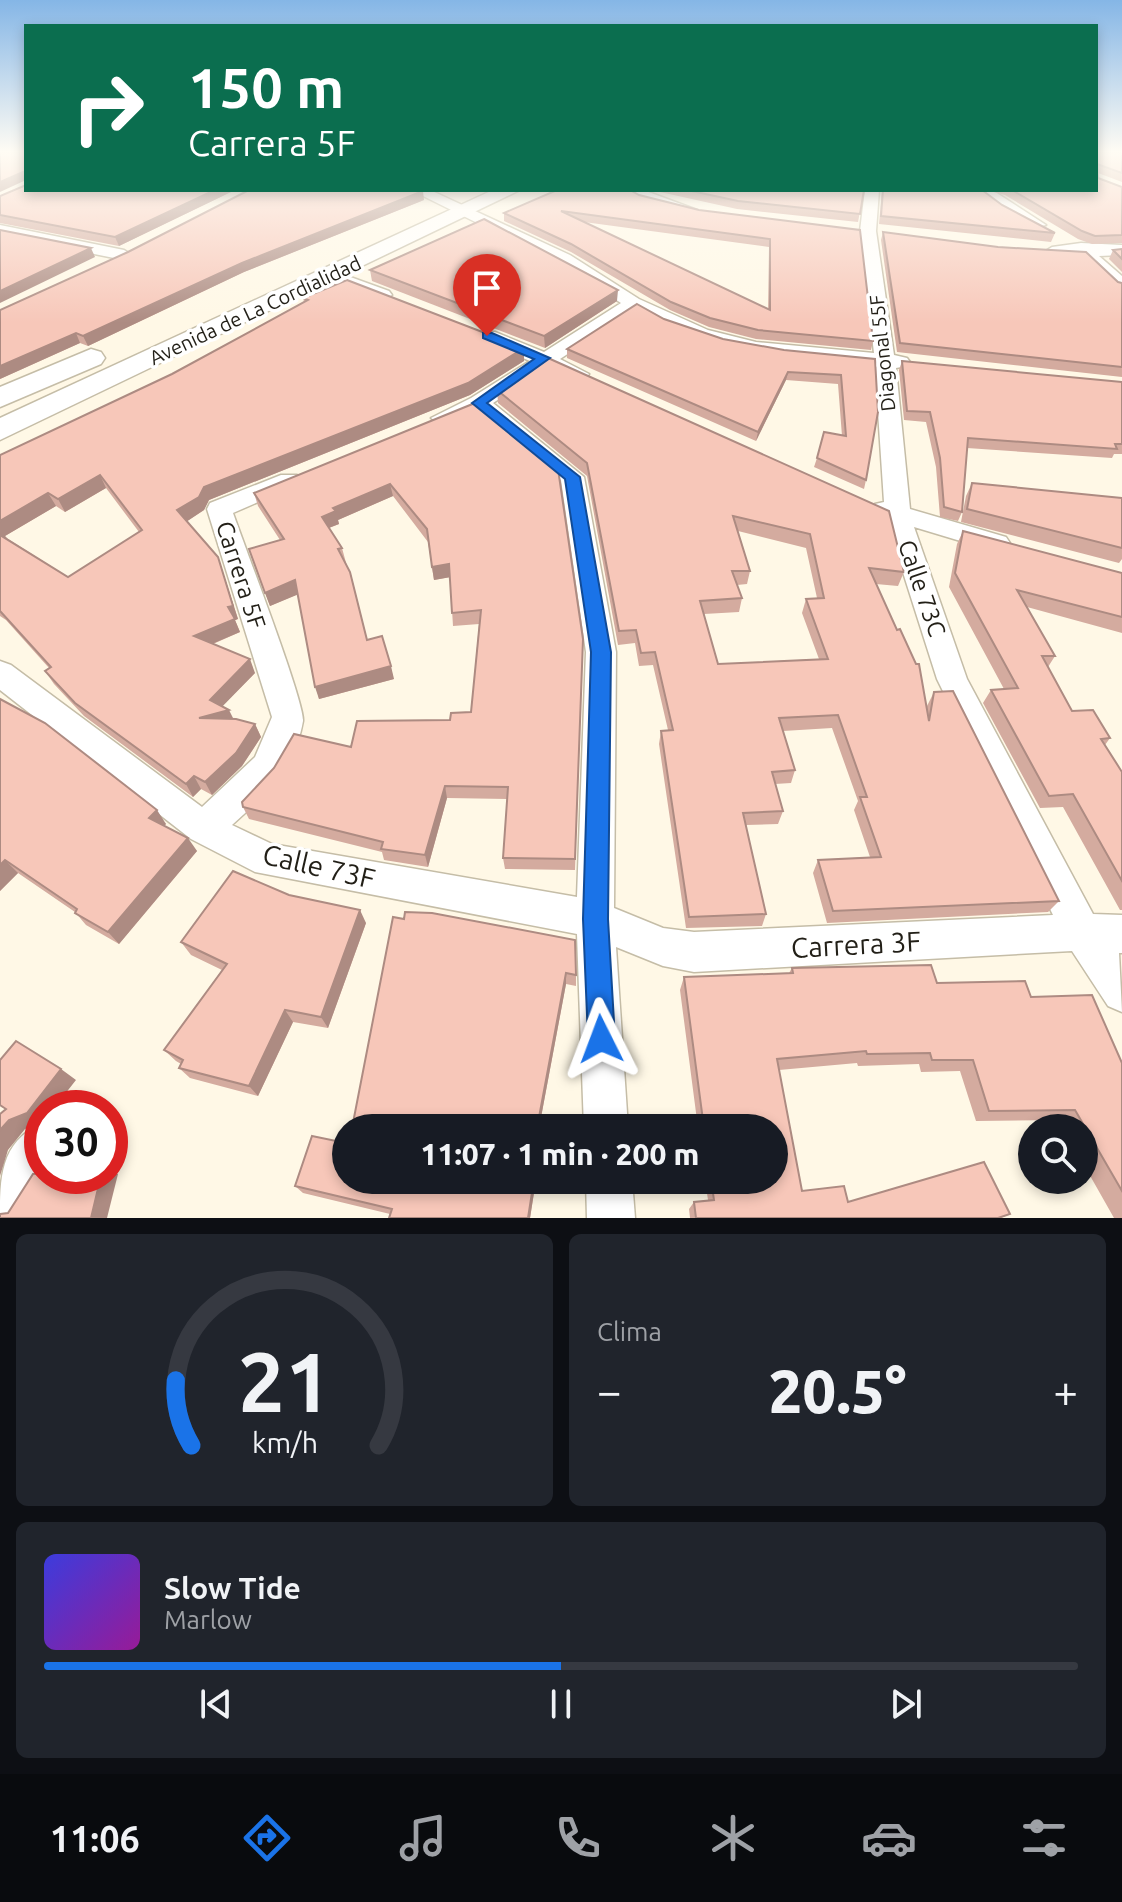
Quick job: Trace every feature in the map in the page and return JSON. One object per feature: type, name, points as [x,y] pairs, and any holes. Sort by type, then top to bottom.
[{"type":"main road","name":"Avenida de La Cordialidad","points":[[156,328],[422,209]]},
{"type":"main road","name":"Avenida de La Cordialidad","points":[[0,430],[331,275],[430,209]]},
{"type":"main road","name":"Avenida de La Cordialidad","points":[[0,398],[114,348]]},
{"type":"street","points":[[467,209],[564,259],[633,303],[701,334],[756,348],[916,364]]},
{"type":"street","points":[[694,209],[701,211]]},
{"type":"street","name":"Diagonal 55F","points":[[870,209],[868,231],[885,361],[883,510]]},
{"type":"street","points":[[1013,209],[1090,253],[1122,285]]},
{"type":"street","points":[[0,230],[131,252],[97,268]]},
{"type":"street","points":[[1031,251],[1090,253],[1122,250]]},
{"type":"street","points":[[331,275],[402,302]]},
{"type":"street","points":[[421,426],[479,403],[633,303]]},
{"type":"street","points":[[473,330],[601,383]]},
{"type":"street","points":[[479,403],[572,477],[601,652],[595,919],[605,1114]]},
{"type":"street","name":"Carrera 5F","points":[[203,828],[253,785],[282,748],[288,717],[219,509],[305,474]]},
{"type":"street","points":[[883,510],[1017,548]]},
{"type":"street","name":"Calle 73C","points":[[883,510],[952,679],[1082,932],[1122,992]]},
{"type":"street","name":"Calle 73F","points":[[0,673],[203,828],[268,860],[595,919]]},
{"type":"street","name":"Carrera 3F","points":[[595,919],[663,947],[694,952],[1082,932],[1122,934]]},
{"type":"street","points":[[0,1211],[24,1174]]},
{"type":"street","points":[[610,1194],[611,1218]]},
{"type":"building","points":[[0,209],[175,209],[115,237],[0,215]]},
{"type":"building","points":[[212,209],[378,209],[242,263],[83,336],[76,333],[0,366],[0,310],[128,252]]},
{"type":"building","points":[[514,209],[694,209],[860,230],[873,341],[758,330],[710,318],[671,302],[571,244],[504,213]],"holes":[[[561,211],[770,239],[770,310]]]},
{"type":"building","points":[[812,209],[861,209],[860,214]]},
{"type":"building","points":[[882,209],[1009,209],[1055,233],[881,216]]},
{"type":"building","points":[[1044,209],[1122,209],[1122,235],[1095,236]]},
{"type":"building","points":[[484,219],[618,290],[544,336],[370,270]]},
{"type":"building","points":[[0,230],[91,248],[0,291]]},
{"type":"building","points":[[883,232],[998,247],[1086,252],[1122,283],[1122,367],[900,343]]},
{"type":"building","points":[[1122,249],[1122,259],[1113,250]]},
{"type":"building","points":[[347,280],[524,348],[468,383],[204,487],[199,497],[177,510],[218,557],[233,606],[228,607],[235,619],[194,636],[250,659],[210,700],[229,710],[199,718],[236,719],[255,724],[236,753],[205,782],[194,776],[186,784],[75,703],[45,671],[51,667],[0,611],[0,535],[68,577],[142,530],[100,475],[58,499],[48,493],[0,521],[0,455],[172,374],[308,300],[303,298]]},
{"type":"building","points":[[637,304],[664,319],[723,339],[784,350],[875,359],[878,412],[866,480],[817,458],[824,432],[846,436],[841,375],[788,372],[758,432],[567,349]]},
{"type":"building","points":[[548,358],[889,511],[904,572],[869,568],[897,630],[900,629],[916,664],[919,664],[929,721],[934,692],[953,691],[1059,901],[833,911],[818,860],[881,857],[860,797],[867,797],[838,715],[779,718],[795,770],[772,772],[783,811],[743,813],[766,914],[689,917],[661,731],[673,730],[655,652],[641,653],[636,630],[619,631],[587,463],[497,390]],"holes":[[[733,516],[810,534],[824,598],[806,599],[828,659],[718,664],[700,601],[742,598],[732,571],[750,571]]]},
{"type":"building","points":[[902,361],[1122,382],[1122,444],[1115,444],[1117,449],[968,438],[962,512],[944,507],[940,458],[930,412],[907,411]]},
{"type":"building","points":[[475,403],[558,469],[583,639],[575,859],[503,858],[508,787],[445,786],[425,855],[381,849],[383,842],[243,807],[242,802],[274,768],[294,734],[351,747],[357,721],[450,720],[451,713],[471,712],[481,610],[452,613],[449,564],[432,567],[427,529],[390,484],[333,508],[336,511],[322,517],[342,548],[338,549],[350,572],[367,640],[382,636],[391,666],[315,687],[295,580],[265,593],[249,549],[284,539],[254,493]]},
{"type":"building","points":[[972,483],[1122,498],[1122,548],[967,509]]},
{"type":"building","points":[[963,531],[1122,573],[1122,617],[1017,590],[1055,656],[1042,656],[1072,711],[1093,710],[1110,738],[1101,739],[1122,772],[1122,881],[1073,794],[1049,796],[991,690],[1018,688],[955,573]]},
{"type":"building","points":[[0,699],[45,723],[157,810],[149,818],[188,838],[108,932],[75,913],[77,909],[5,860],[0,865]]},
{"type":"building","points":[[233,871],[289,895],[360,910],[321,1017],[285,1010],[249,1086],[179,1068],[183,1060],[164,1050],[227,964],[181,942]]},
{"type":"building","points":[[405,912],[432,913],[575,940],[576,975],[566,973],[540,1114],[355,1114],[393,917],[404,919]]},
{"type":"building","points":[[931,965],[937,983],[1025,981],[1031,997],[1092,995],[1122,1063],[1122,1191],[1098,1150],[1098,1114],[1077,1114],[1075,1110],[989,1111],[973,1060],[932,1060],[930,1053],[867,1054],[866,1051],[777,1059],[787,1114],[702,1114],[684,977],[793,973],[792,968]]},
{"type":"building","points":[[16,1041],[61,1069],[45,1090],[24,1090],[24,1114],[9,1120],[0,1130],[0,1114],[6,1109],[0,1105],[0,1060]]},
{"type":"building","points":[[788,1117],[802,1191],[844,1186],[848,1202],[984,1162],[1010,1214],[998,1218],[696,1218],[694,1202],[714,1200],[713,1194],[788,1194]]},
{"type":"building","points":[[312,1136],[332,1140],[332,1194],[532,1194],[528,1218],[389,1218],[392,1209],[295,1186]]},
{"type":"building","points":[[24,1188],[24,1194],[97,1194],[91,1218],[0,1218],[0,1214],[8,1213]]},
{"type":"route","points":[[487,336],[544,358],[479,403],[572,477],[601,652],[595,919],[601,1039]]}]
